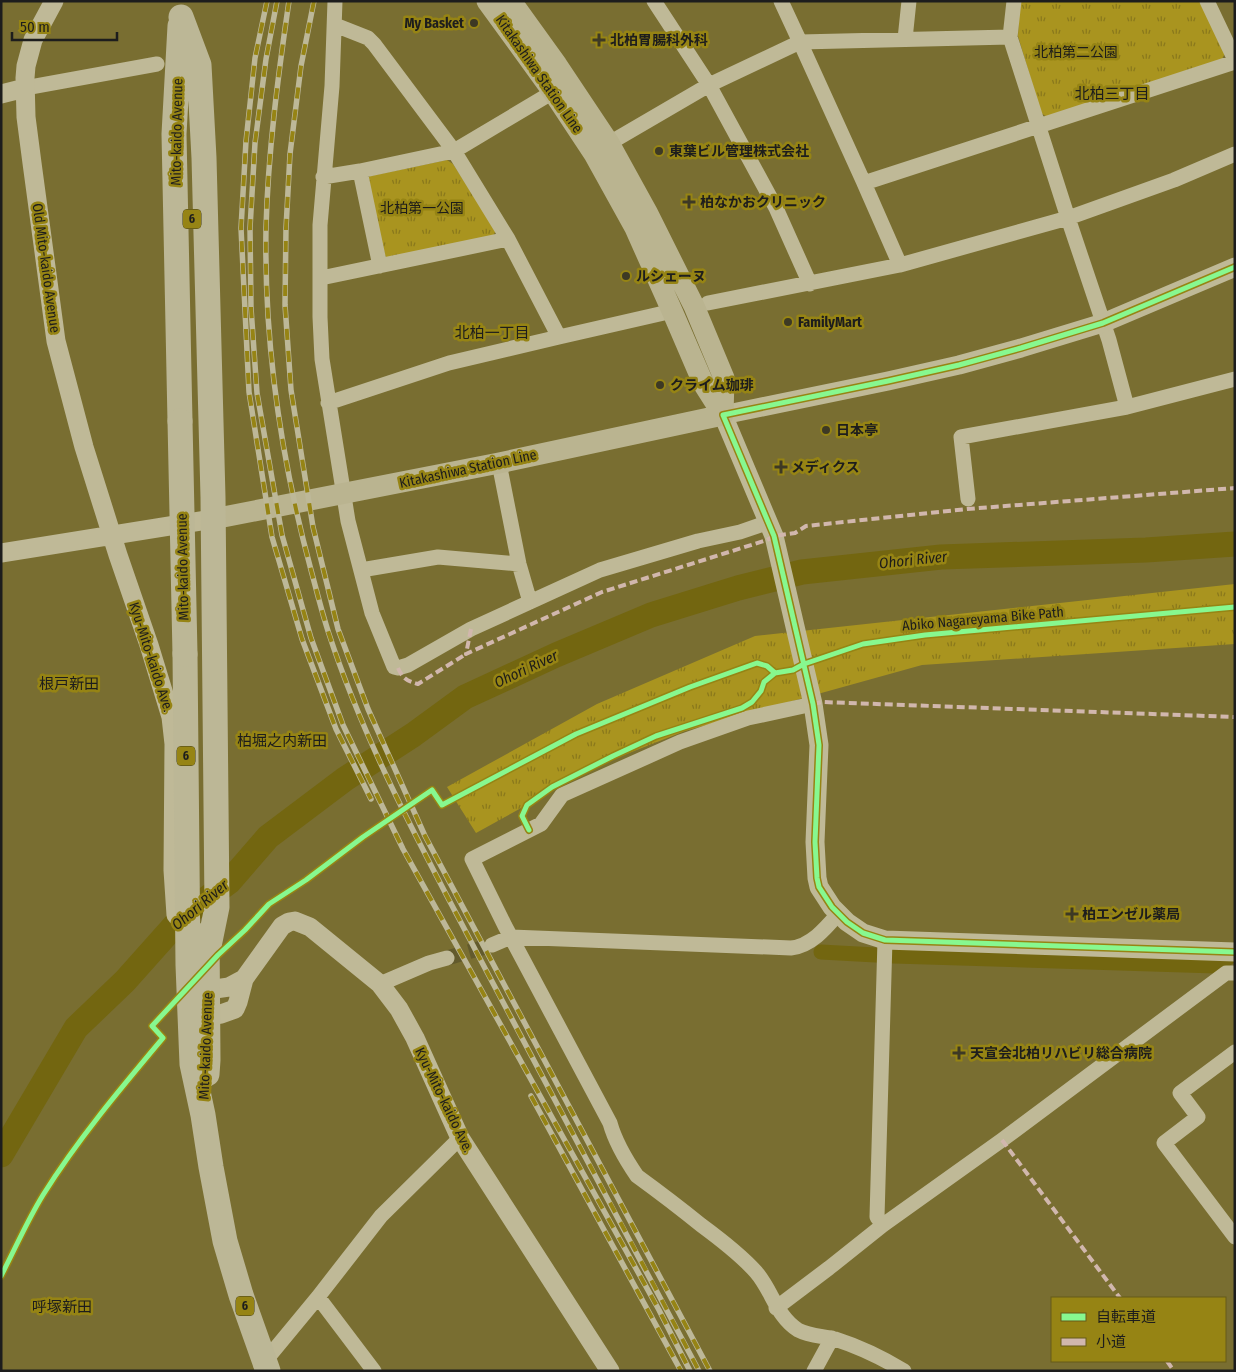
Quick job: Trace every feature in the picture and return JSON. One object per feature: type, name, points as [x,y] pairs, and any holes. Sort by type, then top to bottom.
[{"type":"highway","name":"Mito-kaido Avenue","points":[[181,9],[191,140],[188,421],[195,851],[201,1003],[192,1064],[226,1241],[264,1368]]},
{"type":"highway","points":[[181,9],[199,65],[208,268],[213,519],[195,851]]},
{"type":"main road","name":"Kitakashiwa Station Line","points":[[487,1],[553,92],[601,148]]},
{"type":"main road","name":"Kitakashiwa Station Line","points":[[213,519],[498,463],[723,415],[704,385],[601,148],[557,65],[511,1]]},
{"type":"street","name":"Old Mito-kaido Avenue","points":[[54,1],[31,46],[26,66],[25,88],[32,163],[56,341],[84,447],[112,534]]},
{"type":"street","points":[[335,1],[332,86],[320,225],[322,359],[348,521],[372,613],[394,667],[408,666],[471,629],[600,570],[698,542],[740,532],[772,529]]},
{"type":"street","points":[[654,1],[709,85],[776,208],[810,284]]},
{"type":"street","points":[[781,1],[900,265]]},
{"type":"street","points":[[906,39],[909,1]]},
{"type":"street","points":[[1014,1],[1010,37],[1103,323],[1126,407]]},
{"type":"street","points":[[864,183],[1235,61],[1207,1]]},
{"type":"street","points":[[335,25],[368,38],[374,44],[454,151],[508,239],[559,337]]},
{"type":"street","points":[[601,148],[709,85],[800,42],[1010,37]]},
{"type":"street","points":[[1,94],[157,64]]},
{"type":"street","points":[[323,177],[454,151],[553,92]]},
{"type":"street","points":[[708,303],[900,265],[1068,218],[1174,180],[1235,154]]},
{"type":"street","points":[[360,171],[380,266]]},
{"type":"street","points":[[321,278],[508,239]]},
{"type":"street","points":[[1234,978],[1234,952],[885,940],[863,933],[838,914],[819,888],[816,878],[815,842],[819,745],[800,644],[772,529],[723,415],[958,365],[1103,323],[1235,267]]},
{"type":"street","points":[[328,403],[449,363],[664,313]]},
{"type":"street","points":[[968,499],[961,437],[1126,407],[1235,379]]},
{"type":"street","points":[[498,463],[519,564],[530,602]]},
{"type":"street","points":[[1,553],[213,519]]},
{"type":"street","name":"Kyu-Mito-kaido Ave.","points":[[112,534],[171,717],[174,744],[174,783],[195,851],[178,936],[198,958]]},
{"type":"street","points":[[361,570],[438,557],[519,564]]},
{"type":"street","points":[[812,704],[748,718],[680,742],[562,795],[541,824],[472,859],[629,1163],[638,1176],[726,1244],[756,1272],[776,1308],[796,1329],[806,1334],[832,1338],[877,1354],[904,1371]]},
{"type":"street","points":[[492,945],[511,937],[791,948],[801,947],[823,931],[838,914]]},
{"type":"street","name":"Kyu-Mito-kaido Ave.","points":[[201,1003],[230,1012],[235,1009],[244,979],[282,926],[295,921],[310,926],[380,984],[399,1009],[415,1038],[460,1138],[610,1371]]},
{"type":"street","points":[[883,1225],[876,1217],[885,940]]},
{"type":"street","points":[[380,984],[447,958]]},
{"type":"street","points":[[776,1308],[883,1225],[1002,1140],[1226,973],[1234,978]]},
{"type":"street","points":[[201,1003],[244,979]]},
{"type":"street","points":[[1235,1052],[1180,1093],[1198,1117],[1164,1143],[1235,1237]]},
{"type":"street","points":[[264,1368],[381,1216],[460,1138]]},
{"type":"street","points":[[318,1297],[374,1371]]},
{"type":"street","points":[[820,1368],[832,1338]]},
{"type":"green space","name":"北柏第二公園","points":[[1020,1],[1200,1],[1225,53],[1222,59],[1047,117],[1041,113],[1018,36]]},
{"type":"green space","name":"北柏第一公園","points":[[447,160],[453,164],[496,230],[493,236],[386,258],[366,181],[370,176]]},
{"type":"green space","points":[[1235,584],[1235,644],[922,665],[685,731],[601,764],[476,833],[447,787],[597,704],[755,636]]},
{"type":"waterway","name":"Ohori River","points":[[1,1155],[76,1028],[125,981],[183,916],[229,882],[268,837],[345,779],[413,735],[465,697],[556,655],[651,615],[738,588],[802,572],[941,557],[1146,550],[1235,544]]},
{"type":"waterway","points":[[821,952],[1216,966],[1235,953]]},
{"type":"tunnel","points":[[447,958],[492,945]]},
{"type":"railway","points":[[267,1],[255,58],[246,141],[241,228],[249,392],[272,537],[302,639],[336,729],[371,799]]},
{"type":"railway","points":[[277,1],[266,59],[255,143],[250,228],[251,308],[257,393],[282,535],[311,638],[343,725],[403,849],[659,1310],[690,1371]]},
{"type":"railway","points":[[289,1],[277,86],[269,171],[266,228],[268,315],[271,358],[283,444],[300,528],[324,618],[360,717],[416,837],[699,1371]]},
{"type":"railway","points":[[314,1],[301,66],[290,154],[286,228],[285,305],[291,390],[313,527],[338,629],[368,709],[425,836],[710,1371]]},
{"type":"railway","points":[[531,1096],[681,1371]]},
{"type":"marked path","points":[[471,629],[466,654],[602,592],[767,540],[774,536],[795,533],[806,526],[967,509],[1235,488]]},
{"type":"marked path","points":[[398,668],[406,679],[418,684],[466,654]]},
{"type":"marked path","points":[[813,704],[822,702],[1235,717]]},
{"type":"marked path","points":[[1002,1140],[1119,1297]]},
{"type":"marked path","points":[[1168,1362],[1174,1371]]},
{"type":"cycle path","points":[[1235,267],[1103,323],[1021,348],[959,365],[888,381],[723,415],[774,536],[813,704],[819,745],[815,842],[817,878],[819,887],[832,907],[847,922],[863,933],[885,940],[1235,952]]},
{"type":"cycle path","name":"Abiko Nagareyama Bike Path","points":[[1,1276],[32,1215],[56,1174],[100,1114],[163,1038],[152,1026],[218,955],[269,904],[306,880],[363,837],[432,790],[442,805],[576,734],[690,687],[757,663],[767,666],[775,673],[793,670],[804,664],[863,644],[925,635],[1235,607]]},
{"type":"cycle path","points":[[529,830],[522,816],[527,805],[552,787],[656,736],[742,708],[752,702],[761,691],[764,682],[775,673]]},
{"type":"place","name":"My Basket","points":[[474,23]]},
{"type":"place","name":"北柏胃腸科外科","points":[[599,40]]},
{"type":"place","name":"東葉ビル管理株式会社","points":[[659,151]]},
{"type":"place","name":"柏なかおクリニック","points":[[689,202]]},
{"type":"place","name":"ルシェーヌ","points":[[626,276]]},
{"type":"place","name":"FamilyMart","points":[[788,322]]},
{"type":"place","name":"クライム珈琲","points":[[660,385]]},
{"type":"place","name":"日本亭","points":[[826,430]]},
{"type":"place","name":"メディクス","points":[[781,467]]},
{"type":"place","name":"柏エンゼル薬局","points":[[1072,914]]},
{"type":"place","name":"天宣会北柏リハビリ総合病院","points":[[959,1053]]},
{"type":"district","name":"北柏三丁目","points":[[1112,94]]},
{"type":"district","name":"北柏一丁目","points":[[492,333]]},
{"type":"district","name":"根戸新田","points":[[69,684]]},
{"type":"district","name":"柏堀之内新田","points":[[282,741]]},
{"type":"district","name":"呼塚新田","points":[[62,1307]]}]
